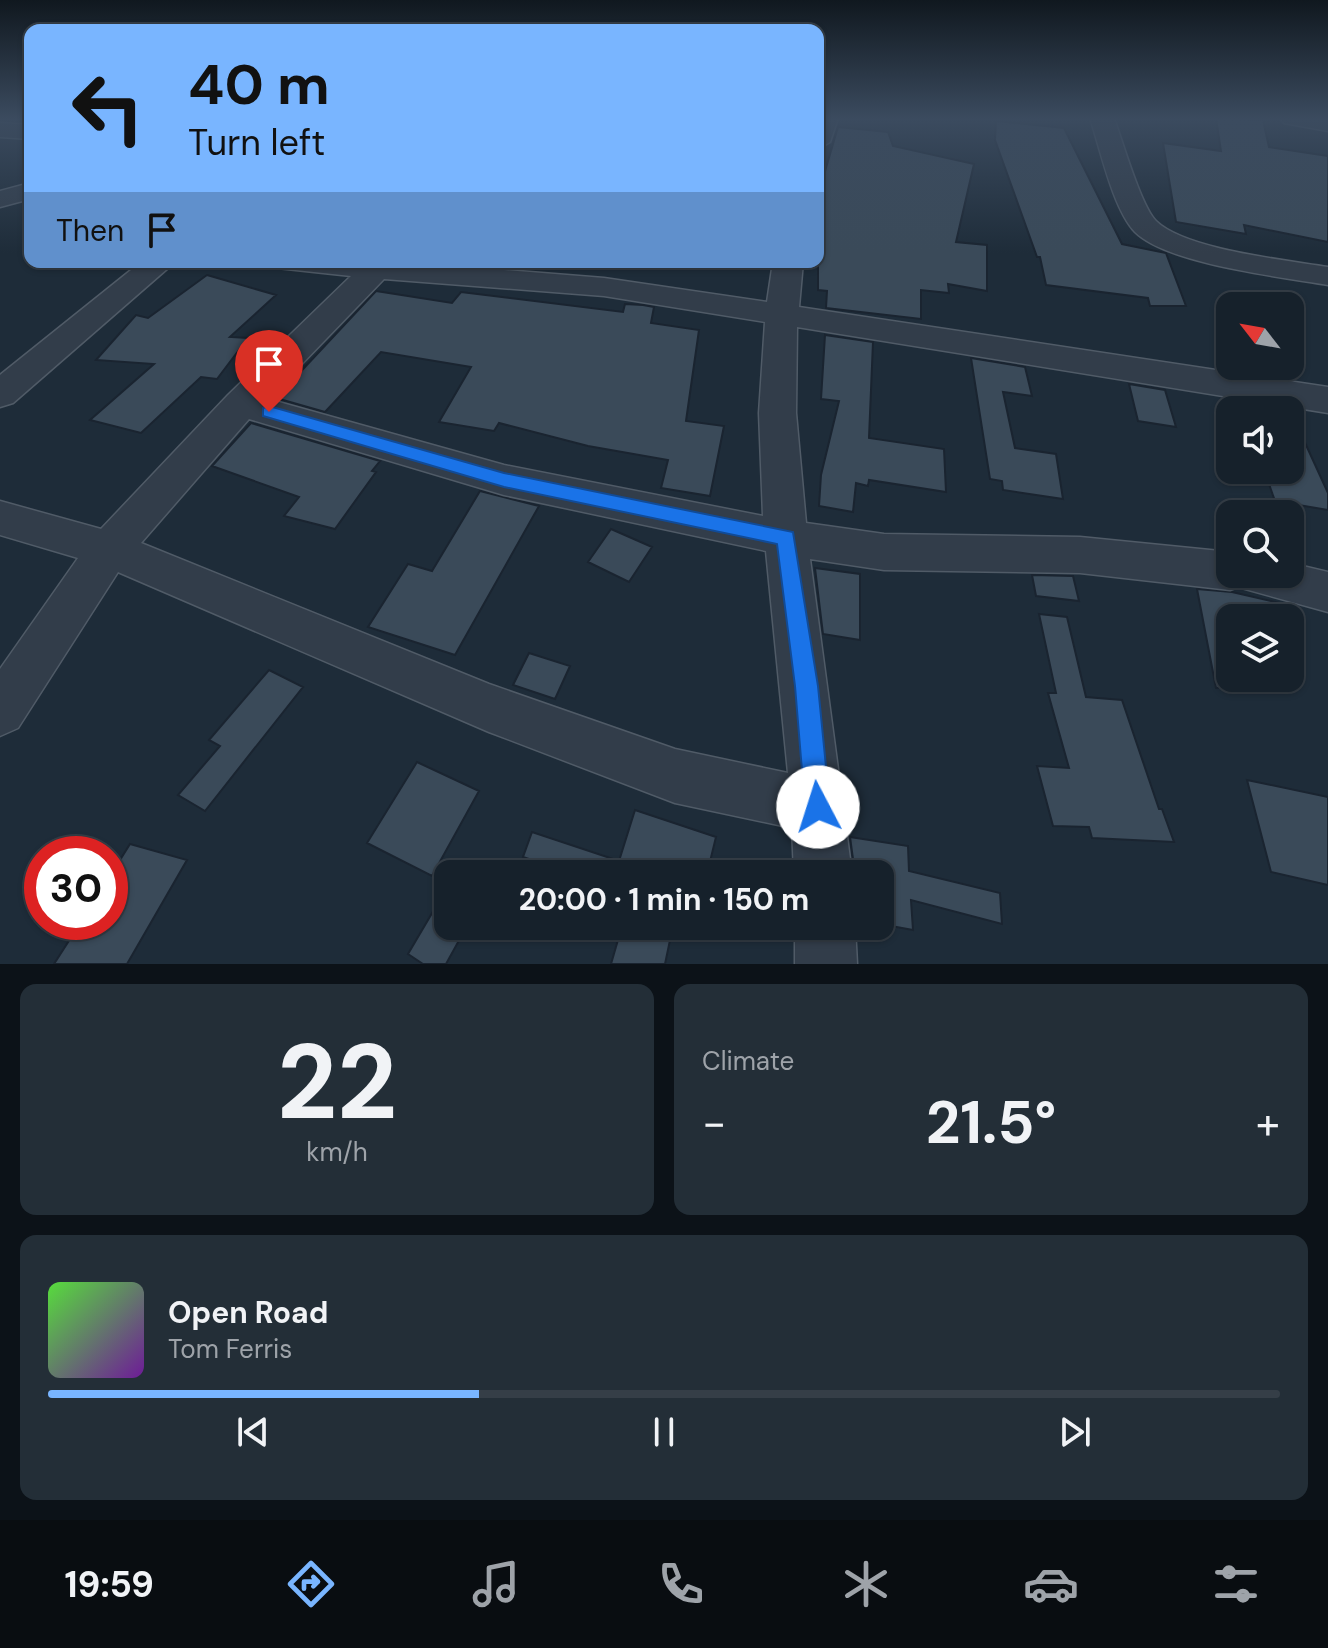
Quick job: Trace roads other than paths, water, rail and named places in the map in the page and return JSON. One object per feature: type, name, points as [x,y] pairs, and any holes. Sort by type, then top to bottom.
[{"type":"street","points":[[1119,163],[1143,224],[1164,239],[1210,253],[1328,276]]},
{"type":"street","points":[[0,199],[24,193]]},
{"type":"street","points":[[0,394],[153,268]]},
{"type":"street","points":[[353,268],[604,287],[1328,400]]},
{"type":"street","points":[[787,268],[779,315],[786,538],[806,686],[822,860]]},
{"type":"street","points":[[0,711],[109,549],[241,404],[375,270]]},
{"type":"street","points":[[241,404],[504,480],[786,538],[884,552],[1080,555],[1216,570]]},
{"type":"street","points":[[0,518],[109,549],[489,708],[675,776],[818,807]]},
{"type":"street","points":[[1304,586],[1328,592]]},
{"type":"street","points":[[825,940],[826,964]]}]
